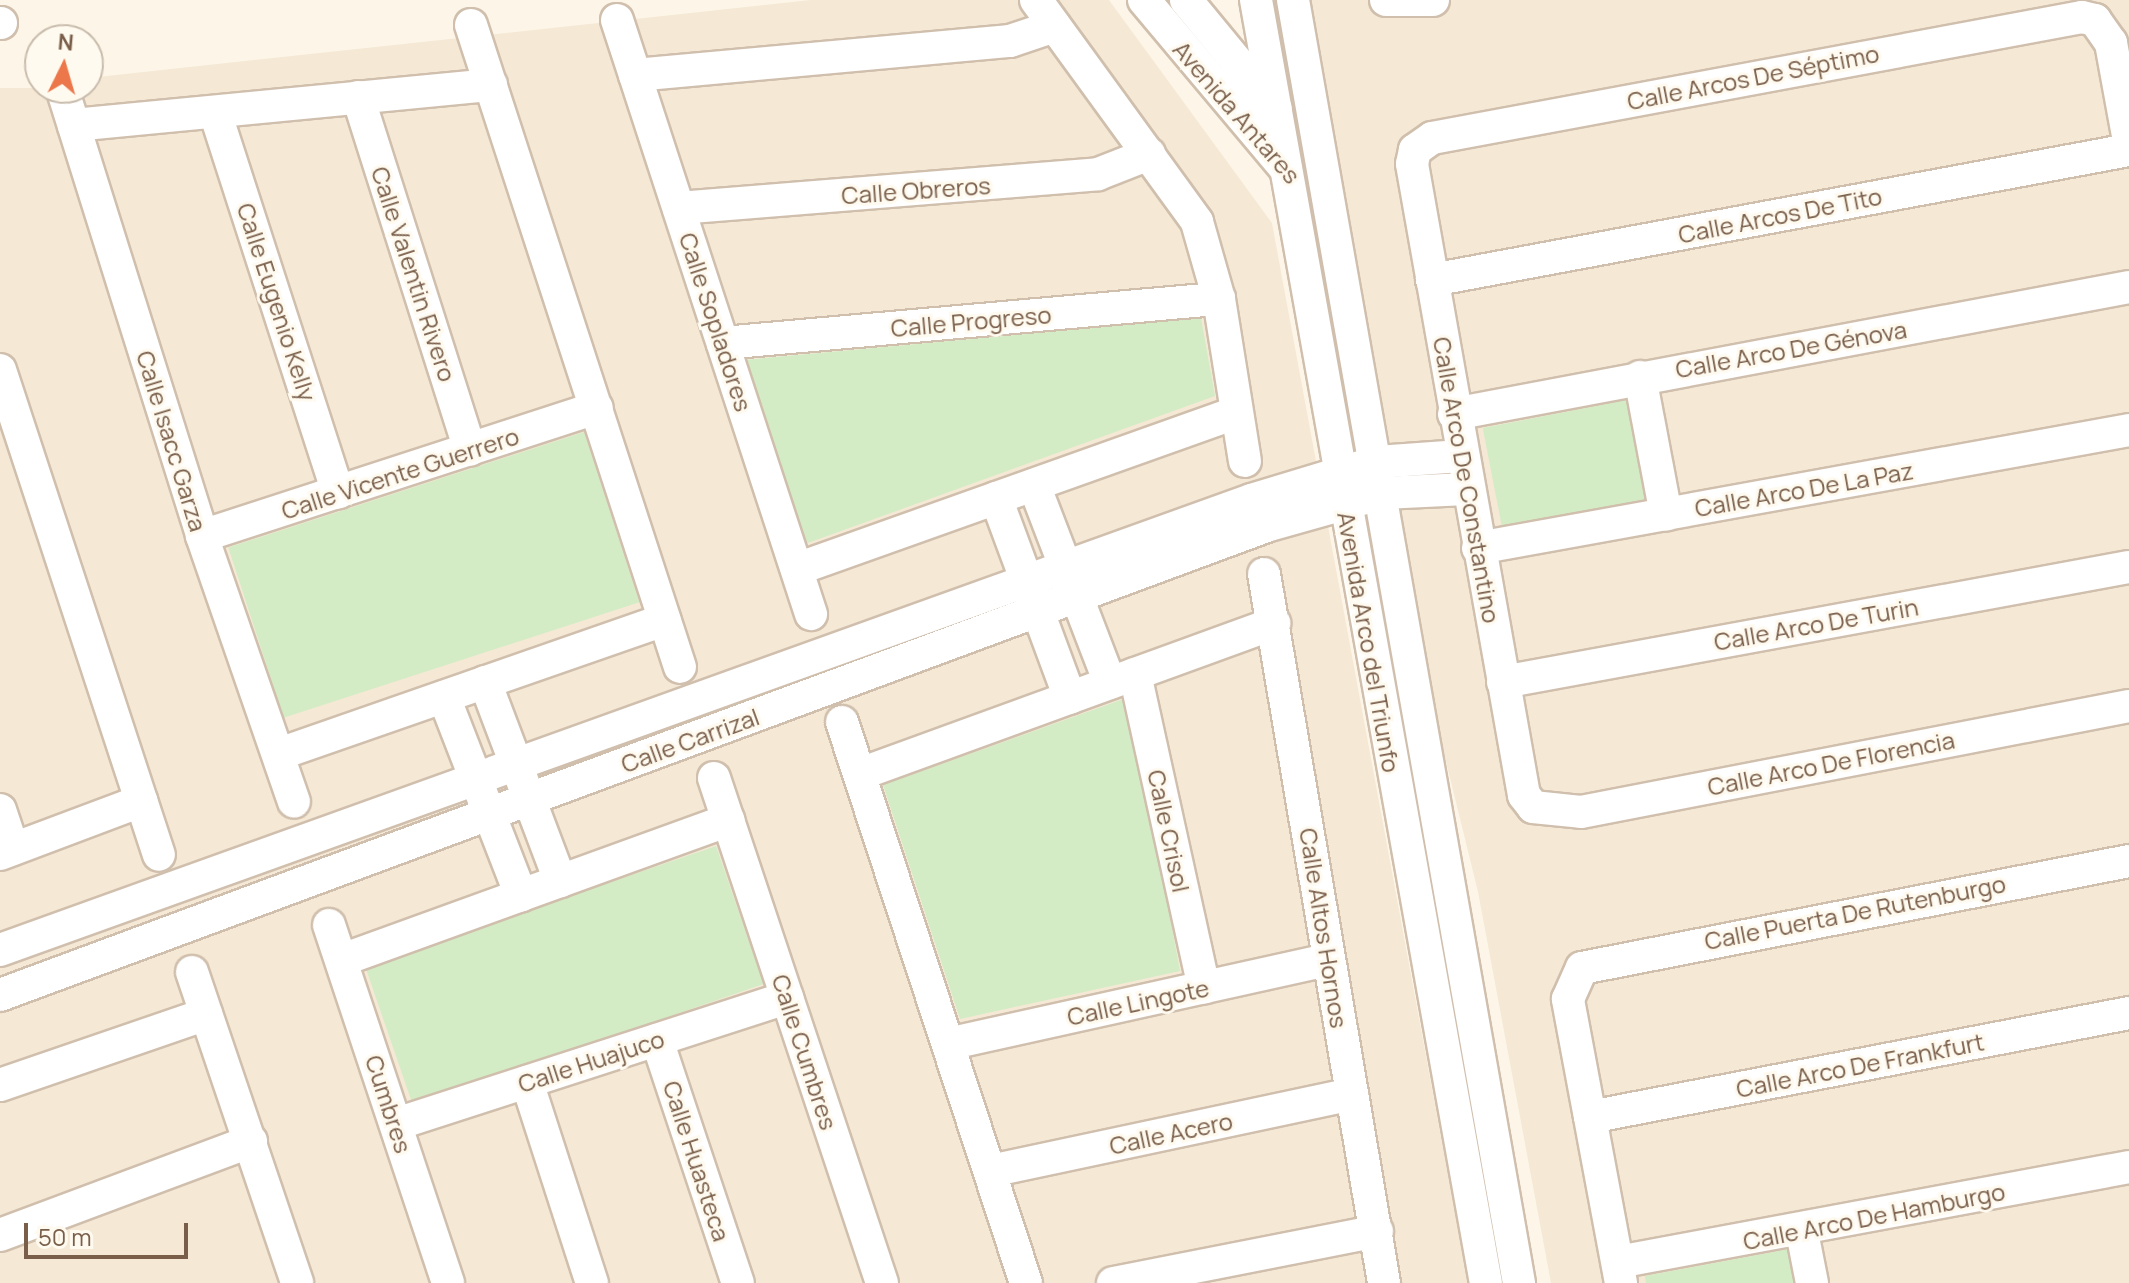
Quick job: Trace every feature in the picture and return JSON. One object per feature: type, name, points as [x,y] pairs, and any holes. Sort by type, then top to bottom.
[{"type":"street","points":[[1036,0],[1197,222],[1219,299],[1245,461]]},
{"type":"street","name":"Avenida Antares","points":[[1144,0],[1286,170],[1333,221]]},
{"type":"street","name":"Avenida Antares","points":[[1186,0],[1321,159]]},
{"type":"street","name":"Avenida Arco del Triunfo","points":[[1256,0],[1341,488],[1486,1283]]},
{"type":"street","name":"Avenida Arco del Triunfo","points":[[1293,0],[1383,493],[1519,1283]]},
{"type":"street","points":[[1386,0],[1433,0]]},
{"type":"street","name":"Calle Arcos De Séptimo","points":[[1415,150],[1432,138],[2066,18],[2095,20],[2111,43],[2129,141]]},
{"type":"street","name":"Calle Sopladores","points":[[617,20],[811,614]]},
{"type":"street","points":[[471,25],[680,667]]},
{"type":"street","points":[[635,75],[1010,41],[1055,26]]},
{"type":"street","points":[[74,125],[491,85]]},
{"type":"street","name":"Calle Valentin Rivero","points":[[358,97],[470,450]]},
{"type":"street","name":"Calle Isacc Garza","points":[[67,104],[202,536],[294,801]]},
{"type":"street","name":"Calle Eugenio Kelly","points":[[215,112],[338,493]]},
{"type":"street","name":"Calle Arco De Constantino","points":[[1415,150],[1414,182],[1466,489],[1524,795],[1533,807]]},
{"type":"street","name":"Calle Arcos De Tito","points":[[1432,280],[2129,150]]},
{"type":"street","name":"Calle Obreros","points":[[679,208],[1087,176],[1124,169],[1149,154]]},
{"type":"street","name":"Calle Arco De Génova","points":[[1454,414],[2129,287]]},
{"type":"street","name":"Calle Progreso","points":[[723,343],[1219,299]]},
{"type":"street","points":[[0,370],[159,855]]},
{"type":"street","points":[[1640,377],[1666,515]]},
{"type":"street","name":"Calle Vicente Guerrero","points":[[202,536],[597,408]]},
{"type":"street","points":[[797,569],[1235,413]]},
{"type":"street","name":"Calle Arco De La Paz","points":[[1478,548],[2129,430]]},
{"type":"street","name":"Calle Carrizal","points":[[0,995],[529,798],[1079,601],[1341,488],[1377,462],[1461,456]]},
{"type":"street","name":"Calle Crisol","points":[[1034,485],[1079,601],[1122,678],[1204,987]]},
{"type":"street","name":"Calle Carrizal","points":[[0,950],[1066,567],[1341,488],[1383,493],[1466,489]]},
{"type":"street","points":[[996,498],[1070,698]]},
{"type":"street","name":"Calle Arco De Turin","points":[[1503,682],[2129,567]]},
{"type":"street","name":"Calle Altos Hornos","points":[[1264,574],[1384,1283]]},
{"type":"street","points":[[279,754],[664,620]]},
{"type":"street","points":[[860,774],[1274,623]]},
{"type":"street","points":[[485,682],[560,881]]},
{"type":"street","points":[[444,697],[521,896]]},
{"type":"street","name":"Calle Arco De Florencia","points":[[1533,807],[1581,812],[2129,706]]},
{"type":"street","points":[[842,722],[1026,1283]]},
{"type":"street","name":"Calle Cumbres","points":[[714,778],[882,1283]]},
{"type":"street","points":[[0,810],[6,852],[141,801]]},
{"type":"street","points":[[342,960],[728,820]]},
{"type":"street","name":"Calle Puerta De Rutenburgo","points":[[1590,1117],[1568,999],[1582,968],[2129,861]]},
{"type":"street","name":"Cumbres","points":[[329,925],[448,1283]]},
{"type":"street","name":"Calle Lingote","points":[[948,1044],[1328,960]]},
{"type":"street","points":[[192,972],[251,1141],[286,1280]]},
{"type":"street","name":"Calle Huajuco","points":[[396,1124],[787,998]]},
{"type":"street","name":"Calle Arco De Frankfurt","points":[[1590,1117],[2129,1013]]},
{"type":"street","points":[[0,1085],[206,1014]]},
{"type":"street","name":"Calle Huasteca","points":[[657,1040],[738,1283]]},
{"type":"street","points":[[527,1082],[592,1283]]},
{"type":"street","name":"Calle Acero","points":[[990,1171],[1352,1094]]},
{"type":"street","points":[[1590,1117],[1620,1272]]},
{"type":"street","points":[[0,1235],[251,1141]]},
{"type":"street","name":"Calle Arco De Hamburgo","points":[[1620,1272],[1802,1232],[2129,1167]]},
{"type":"street","points":[[1113,1283],[1377,1231]]},
{"type":"street","points":[[1802,1232],[1812,1283]]},
{"type":"shaded area","points":[[810,0],[1109,0],[1272,223],[1468,1283],[0,1283],[0,88],[24,88],[24,104],[104,104],[104,76]]},
{"type":"shaded area","points":[[1239,0],[2129,0],[2129,1283],[1551,1283],[1478,892],[1269,41]]},
{"type":"green space","points":[[1201,318],[1215,396],[805,544],[744,360]]},
{"type":"green space","points":[[1627,400],[1646,499],[1502,527],[1483,428]]},
{"type":"green space","points":[[584,432],[639,602],[284,718],[228,548]]},
{"type":"green space","points":[[1129,697],[1180,971],[960,1019],[883,785]]},
{"type":"green space","points":[[716,846],[764,984],[413,1105],[365,967]]},
{"type":"green space","points":[[1789,1249],[1796,1283],[1646,1283],[1645,1276]]}]
